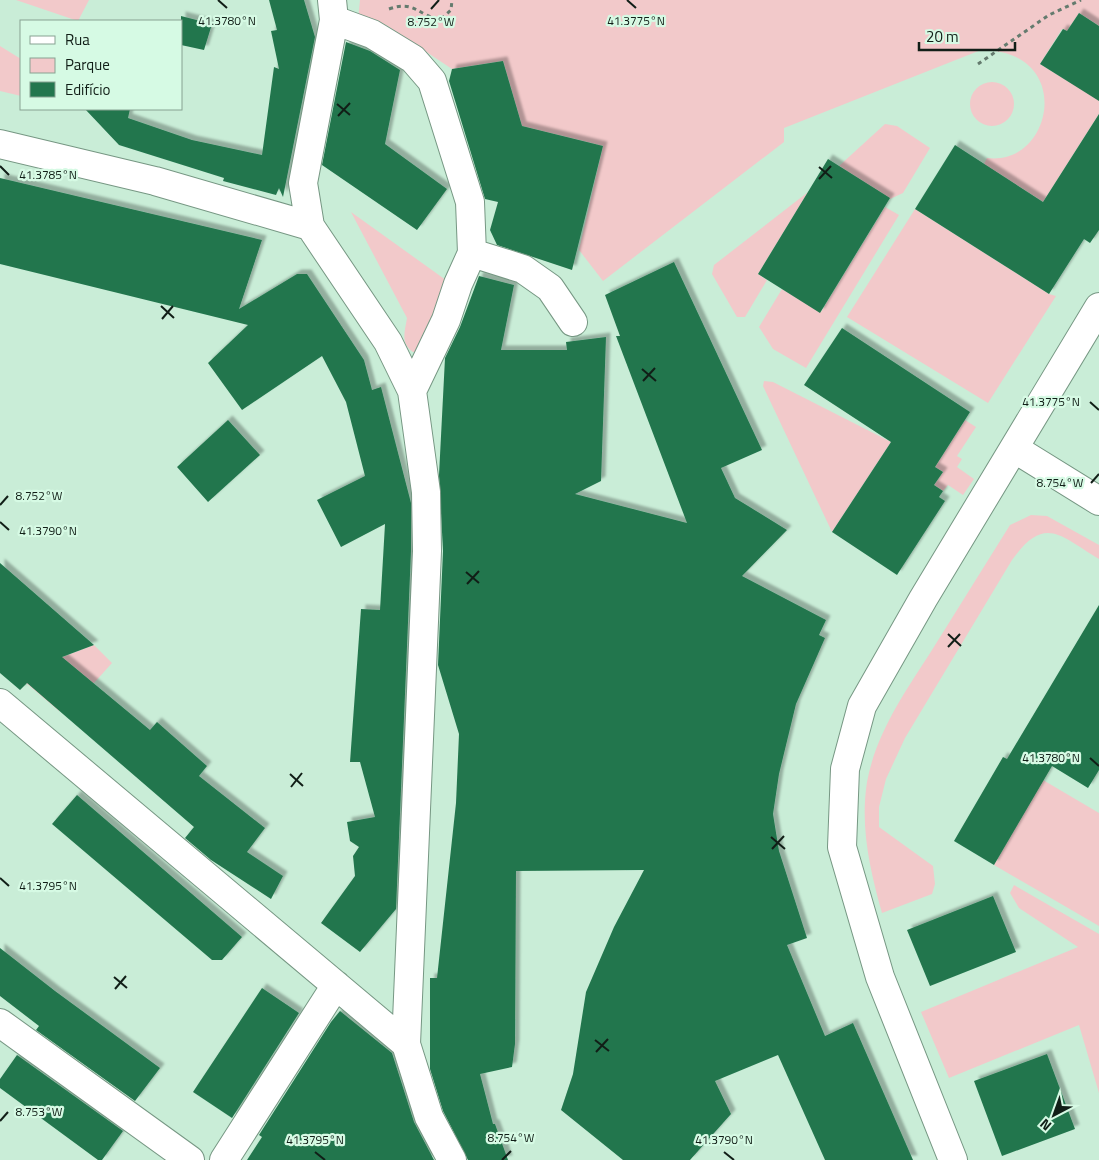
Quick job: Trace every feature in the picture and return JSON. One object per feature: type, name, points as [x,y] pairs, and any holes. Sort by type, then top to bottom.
[{"type":"street","points":[[412,391],[446,320],[458,284],[472,253],[470,202],[432,81],[413,59],[333,10],[303,183],[310,226],[388,342],[412,391],[426,492],[428,551],[406,1044],[428,1117],[452,1160]]},
{"type":"street","points":[[0,144],[164,184],[310,226]]},
{"type":"street","points":[[472,253],[523,269],[550,288],[573,322]]},
{"type":"street","points":[[953,1160],[880,977],[842,847],[845,769],[862,706],[923,599],[1099,307]]},
{"type":"street","points":[[1015,449],[1099,501]]},
{"type":"street","points":[[0,703],[406,1044]]},
{"type":"street","points":[[224,1160],[336,985]]},
{"type":"street","points":[[0,1022],[190,1160]]},
{"type":"path","points":[[372,34],[387,10],[398,4],[408,3],[432,18],[440,20],[451,10],[452,0]]},
{"type":"path","points":[[978,64],[1049,15],[1082,0]]},
{"type":"green space","points":[[16,0],[89,0],[79,20]]},
{"type":"green space","points":[[360,0],[1099,0],[1099,26],[1079,13],[1067,31],[1062,29],[1040,64],[1066,80],[1099,93],[1099,114],[1043,202],[984,164],[987,158],[1010,156],[1027,145],[1039,128],[1044,107],[1042,87],[1031,68],[1011,55],[981,50],[784,128],[784,142],[603,281],[579,250],[603,146],[522,126],[503,61],[452,69],[386,25],[358,20]]},
{"type":"green space","points":[[0,46],[20,58],[20,96],[0,91]]},
{"type":"green space","points":[[988,82],[996,82],[1008,88],[1014,104],[1008,120],[996,126],[988,126],[976,120],[970,108],[970,100],[976,88]]},
{"type":"green space","points":[[885,124],[897,126],[930,148],[903,193],[890,199],[839,166]]},
{"type":"green space","points":[[808,192],[758,274],[767,280],[745,317],[737,317],[712,274],[714,265]]},
{"type":"green space","points":[[885,207],[899,215],[806,368],[773,349],[759,327],[782,289],[821,312]]},
{"type":"green space","points":[[915,209],[1049,294],[1056,296],[988,403],[847,317]]},
{"type":"green space","points":[[351,212],[450,283],[419,352],[413,352],[406,345],[404,336],[407,318]]},
{"type":"green space","points":[[764,381],[773,382],[891,442],[832,532],[763,386]]},
{"type":"green space","points":[[965,420],[976,427],[957,456],[962,459],[957,467],[974,479],[963,495],[948,485],[943,491],[934,485],[943,472],[935,467]]},
{"type":"green space","points":[[1031,515],[1047,516],[1099,545],[1099,559],[1063,537],[1044,533],[1034,537],[1012,560],[905,738],[886,779],[879,807],[879,827],[933,866],[935,884],[932,894],[882,913],[867,848],[865,815],[867,782],[877,747],[902,697],[1010,525]]},
{"type":"green space","points":[[94,645],[112,663],[94,683],[59,711],[26,683],[44,664]]},
{"type":"green space","points":[[1043,780],[1099,813],[1099,926],[994,865]]},
{"type":"green space","points":[[1014,885],[1099,934],[1099,1093],[1079,1025],[949,1078],[921,1012],[1078,947],[1019,908],[1010,893]]},
{"type":"building","points":[[269,0],[304,0],[315,37],[283,197],[279,188],[276,195],[223,181],[224,178],[119,145],[86,110],[130,110],[128,118],[192,140],[262,155],[274,67],[279,69],[271,31],[277,30]]},
{"type":"building","points":[[1079,13],[1099,26],[1099,101],[1040,64],[1063,29],[1067,31]]},
{"type":"building","points":[[181,16],[212,24],[204,50],[182,45]]},
{"type":"building","points":[[346,42],[370,51],[400,70],[385,144],[447,189],[417,230],[322,165]]},
{"type":"building","points":[[503,61],[522,126],[603,146],[572,270],[497,245],[490,230],[498,202],[485,199],[449,81],[452,69]]},
{"type":"building","points":[[1099,114],[1099,230],[1090,243],[1084,239],[1049,294],[915,209],[955,145],[1043,202]]},
{"type":"building","points":[[828,159],[890,198],[820,313],[758,274]]},
{"type":"building","points":[[0,178],[262,240],[239,309],[297,274],[307,274],[364,360],[372,390],[381,387],[411,503],[411,551],[396,909],[360,952],[321,923],[355,876],[353,856],[359,847],[350,841],[347,822],[375,817],[360,762],[350,762],[361,609],[380,610],[385,524],[341,547],[317,500],[365,476],[346,402],[322,356],[242,410],[208,363],[248,325],[0,264]]},
{"type":"building","points":[[674,262],[762,450],[721,468],[735,498],[787,530],[742,576],[826,620],[819,635],[825,638],[796,704],[779,774],[773,814],[779,851],[807,938],[787,945],[825,1036],[853,1023],[913,1160],[825,1160],[778,1055],[715,1081],[731,1114],[690,1160],[623,1160],[561,1110],[573,1074],[586,992],[614,927],[644,870],[516,871],[515,1044],[512,1067],[480,1074],[493,1124],[495,1124],[508,1160],[468,1160],[443,1111],[430,1069],[430,978],[437,978],[456,803],[459,734],[438,665],[443,551],[439,475],[445,358],[460,327],[479,276],[514,285],[501,350],[567,350],[566,342],[606,337],[601,481],[575,494],[687,523],[616,336],[620,336],[605,295]]},
{"type":"building","points":[[842,328],[970,412],[935,467],[943,472],[934,485],[943,491],[939,497],[945,501],[897,575],[832,532],[891,442],[804,385]]},
{"type":"building","points":[[228,420],[260,455],[208,502],[177,467]]},
{"type":"building","points":[[0,563],[94,645],[62,657],[150,730],[157,722],[207,766],[199,776],[265,828],[247,852],[283,876],[271,899],[211,860],[185,838],[194,827],[27,683],[20,690],[0,673]]},
{"type":"building","points":[[1099,605],[1099,770],[1088,788],[1052,766],[994,865],[954,841],[1003,757],[1007,759]]},
{"type":"building","points":[[77,795],[242,937],[222,960],[212,960],[52,824]]},
{"type":"building","points":[[993,896],[1016,952],[930,986],[907,930]]},
{"type":"building","points":[[0,948],[160,1068],[135,1101],[36,1030],[39,1026],[0,996]]},
{"type":"building","points":[[262,988],[299,1013],[232,1118],[193,1092]]},
{"type":"building","points":[[340,1011],[392,1053],[414,1122],[434,1160],[247,1160],[262,1137],[259,1135],[331,1022]]},
{"type":"building","points":[[1047,1054],[1075,1129],[1002,1156],[974,1081]]},
{"type":"building","points":[[17,1055],[123,1131],[102,1160],[98,1160],[0,1088],[0,1079]]}]
